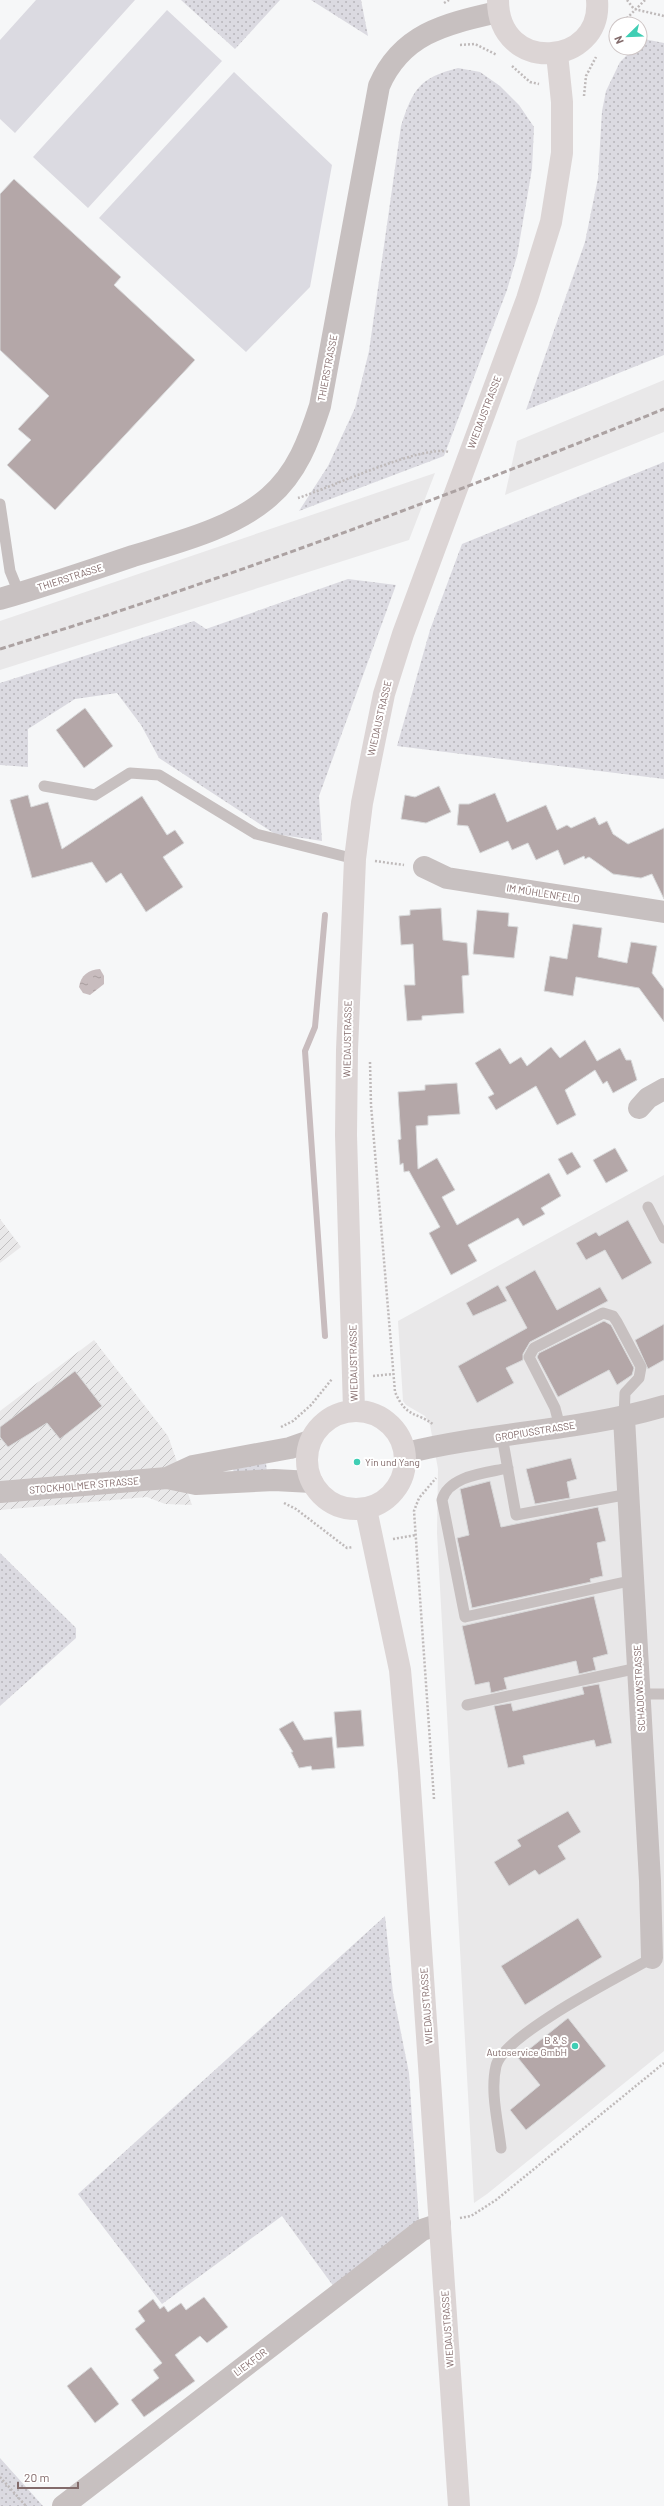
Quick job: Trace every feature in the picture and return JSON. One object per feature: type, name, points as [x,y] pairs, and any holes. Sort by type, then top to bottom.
[{"type":"main road","points":[[498,6],[502,26],[510,38],[521,47],[544,54],[557,54],[572,48],[585,37],[594,22],[596,0]]},
{"type":"main road","name":"WIEDAUSTRASSE","points":[[354,1410],[346,1135],[349,971],[364,864],[362,803],[384,694],[402,634],[527,299],[551,222],[562,153],[562,102],[557,54]]},
{"type":"main road","points":[[354,1410],[369,1412],[388,1422],[402,1439],[406,1453],[406,1468],[401,1482],[392,1494],[380,1504],[366,1509],[350,1509],[334,1504],[321,1495],[312,1482],[307,1466],[310,1441],[324,1422],[343,1412],[354,1410]]},
{"type":"main road","name":"WIEDAUSTRASSE","points":[[366,1509],[400,1670],[449,2221],[459,2506]]},
{"type":"street","name":"THIERSTRASSE","points":[[9,596],[199,535],[240,516],[269,498],[292,472],[309,441],[320,406],[379,86],[386,70],[412,43],[434,30],[498,6]]},
{"type":"street","name":"IM MÜHLENFELD","points":[[424,867],[447,878],[664,912]]},
{"type":"street","points":[[639,1108],[648,1098],[664,1089]]},
{"type":"street","name":"GROPIUSSTRASSE","points":[[406,1453],[438,1445],[624,1418],[664,1406]]},
{"type":"street","name":"SCHADOWSTRASSE","points":[[624,1418],[639,1694],[656,1948]]},
{"type":"street","name":"STOCKHOLMER STRASSE","points":[[167,1478],[193,1466],[290,1448],[310,1441]]},
{"type":"street","name":"STOCKHOLMER STRASSE","points":[[0,1492],[167,1478],[196,1484],[264,1480],[312,1482]]},
{"type":"street","name":"LIEKFOR","points":[[63,2506],[422,2230],[449,2221]]},
{"type":"lane","points":[[0,504],[10,570],[9,596]]},
{"type":"lane","points":[[44,786],[95,795],[130,773],[159,775],[256,834],[364,864]]},
{"type":"lane","points":[[648,1207],[664,1238]]},
{"type":"lane","points":[[560,1427],[555,1408],[529,1357],[534,1348],[603,1313],[613,1316],[641,1367],[639,1378],[625,1393],[624,1418]]},
{"type":"lane","points":[[502,1436],[516,1515],[629,1494]]},
{"type":"lane","points":[[508,1468],[459,1481],[442,1500],[465,1617],[634,1580]]},
{"type":"lane","points":[[467,1705],[638,1668]]},
{"type":"lane","points":[[639,1694],[664,1694]]},
{"type":"lane","points":[[501,2148],[494,2090],[496,2065],[505,2049],[562,2008],[656,1948]]},
{"type":"path","points":[[627,0],[634,9],[664,16]]},
{"type":"path","points":[[628,16],[634,9],[646,0]]},
{"type":"path","points":[[269,498],[284,501],[300,498],[385,464],[432,451],[443,450],[467,457]]},
{"type":"path","points":[[364,864],[373,861],[424,867]]},
{"type":"path","points":[[370,1059],[371,1105],[395,1392],[400,1404],[410,1414],[434,1424],[438,1445]]},
{"type":"path","points":[[416,1535],[414,1511],[418,1498],[428,1484],[438,1476]]},
{"type":"path","points":[[449,2221],[471,2216],[496,2200],[664,2063]]},
{"type":"path","points":[[0,2477],[26,2506]]},
{"type":"shaded area","points":[[36,0],[135,0],[15,133],[0,119],[0,40]]},
{"type":"shaded area","points":[[181,0],[280,0],[235,49]]},
{"type":"shaded area","points":[[311,0],[361,0],[368,36]]},
{"type":"shaded area","points":[[167,10],[222,61],[88,208],[33,157]]},
{"type":"shaded area","points":[[648,40],[664,43],[664,355],[526,410],[585,242],[598,178],[602,111],[606,91],[620,62],[626,56],[648,56]]},
{"type":"shaded area","points":[[458,68],[480,72],[500,86],[519,105],[534,127],[532,169],[517,256],[507,290],[444,456],[299,511],[328,466],[355,408],[369,351],[401,126],[405,113],[414,94],[426,81],[434,76]]},
{"type":"shaded area","points":[[234,72],[332,165],[310,287],[246,352],[99,218]]},
{"type":"shaded area","points":[[664,380],[664,432],[505,495],[517,441]]},
{"type":"shaded area","points":[[664,462],[664,779],[397,746],[430,630],[462,544]]},
{"type":"shaded area","points":[[435,473],[409,540],[0,670],[0,621]]},
{"type":"shaded area","points":[[348,579],[396,585],[319,796],[322,841],[275,834],[159,758],[141,725],[117,693],[75,699],[28,729],[28,767],[0,765],[0,683],[194,621],[206,629]]},
{"type":"shaded area","points":[[664,1175],[664,2051],[474,2203],[437,1533],[438,1469],[430,1425],[425,1416],[406,1405],[403,1401],[398,1321]]},
{"type":"shaded area","points":[[0,1219],[21,1247],[0,1263]]},
{"type":"shaded area","points":[[94,1340],[168,1436],[192,1505],[165,1504],[147,1497],[0,1510],[0,1411]]},
{"type":"shaded area","points":[[266,1463],[267,1473],[234,1473],[233,1469]]},
{"type":"shaded area","points":[[0,1553],[76,1628],[76,1638],[0,1706]]},
{"type":"shaded area","points":[[385,1916],[393,1993],[409,2073],[419,2221],[334,2287],[282,2216],[162,2304],[78,2194]]},
{"type":"shaded area","points":[[0,2458],[43,2506],[0,2506]]},
{"type":"water","points":[[100,969],[104,976],[104,984],[90,995],[83,993],[79,987],[83,976],[89,972]]},
{"type":"building","points":[[14,179],[121,277],[114,285],[195,360],[55,510],[7,465],[31,440],[18,429],[49,396],[0,350],[0,194]]},
{"type":"building","points":[[85,708],[113,746],[84,768],[56,730]]},
{"type":"building","points":[[439,786],[451,812],[426,823],[401,819],[405,795],[415,797]]},
{"type":"building","points":[[495,793],[507,822],[546,805],[557,830],[567,825],[571,828],[595,817],[599,825],[607,821],[613,834],[628,844],[664,828],[664,899],[652,874],[641,878],[613,874],[589,857],[585,859],[584,856],[564,865],[558,850],[536,860],[528,843],[512,850],[508,841],[480,853],[468,826],[457,825],[459,804],[469,804]]},
{"type":"building","points":[[28,795],[31,807],[48,802],[62,849],[142,796],[167,835],[175,830],[184,843],[163,857],[183,887],[146,912],[121,873],[106,883],[92,862],[32,878],[10,800]]},
{"type":"building","points":[[441,908],[443,940],[467,943],[469,975],[462,976],[464,1013],[422,1016],[422,1020],[407,1021],[404,985],[415,985],[413,944],[401,945],[399,916],[410,915],[410,910]]},
{"type":"building","points":[[477,910],[509,913],[508,926],[518,927],[514,958],[473,954]]},
{"type":"building","points":[[573,924],[602,928],[598,957],[627,963],[631,942],[657,946],[652,973],[664,989],[664,1022],[639,988],[576,977],[573,996],[544,991],[550,956],[567,959]]},
{"type":"building","points":[[585,1040],[597,1061],[620,1048],[626,1060],[631,1060],[637,1080],[613,1093],[607,1081],[603,1084],[595,1070],[565,1090],[576,1115],[557,1125],[536,1086],[496,1110],[488,1097],[494,1094],[475,1063],[500,1048],[510,1064],[521,1057],[527,1066],[551,1047],[560,1058]]},
{"type":"building","points":[[457,1083],[460,1114],[428,1116],[428,1125],[416,1126],[418,1169],[437,1158],[455,1190],[442,1197],[457,1225],[549,1173],[561,1196],[541,1208],[545,1214],[523,1226],[518,1218],[468,1245],[477,1261],[451,1275],[429,1233],[440,1227],[409,1171],[404,1172],[403,1163],[400,1165],[398,1140],[401,1139],[398,1092],[425,1090],[425,1085]]},
{"type":"building","points":[[615,1148],[628,1171],[606,1183],[593,1160]]},
{"type":"building","points":[[572,1152],[581,1167],[567,1175],[558,1159]]},
{"type":"building","points":[[628,1220],[652,1263],[622,1280],[605,1250],[586,1260],[576,1243],[596,1232],[599,1236]]},
{"type":"building","points":[[535,1270],[557,1310],[600,1287],[608,1301],[530,1342],[523,1354],[523,1360],[506,1368],[514,1383],[477,1403],[458,1366],[527,1328],[505,1287]]},
{"type":"building","points":[[498,1285],[507,1301],[473,1316],[466,1303]]},
{"type":"building","points":[[604,1321],[611,1325],[634,1368],[632,1375],[617,1385],[609,1370],[558,1397],[537,1357],[539,1353]]},
{"type":"building","points":[[664,1324],[664,1360],[648,1369],[635,1340]]},
{"type":"building","points":[[75,1371],[102,1406],[60,1439],[47,1423],[8,1447],[0,1437],[0,1427]]},
{"type":"building","points":[[571,1458],[577,1479],[567,1482],[570,1498],[535,1504],[526,1469]]},
{"type":"building","points":[[490,1481],[501,1527],[598,1507],[606,1541],[597,1543],[603,1576],[590,1579],[591,1582],[472,1608],[457,1538],[469,1535],[460,1489]]},
{"type":"building","points":[[594,1596],[608,1654],[593,1658],[596,1670],[579,1674],[576,1661],[504,1678],[507,1689],[491,1693],[489,1682],[475,1685],[462,1626]]},
{"type":"building","points":[[599,1684],[612,1743],[596,1747],[594,1740],[523,1756],[525,1764],[508,1768],[494,1706],[511,1703],[513,1711],[584,1694],[582,1687]]},
{"type":"building","points":[[361,1710],[364,1746],[337,1748],[334,1712]]},
{"type":"building","points":[[293,1721],[304,1740],[332,1737],[335,1768],[312,1770],[311,1766],[299,1768],[291,1752],[293,1752],[279,1729]]},
{"type":"building","points":[[568,1811],[581,1832],[558,1846],[566,1859],[539,1875],[535,1870],[509,1886],[494,1862],[521,1846],[517,1840]]},
{"type":"building","points":[[578,1918],[602,1957],[525,2005],[501,1966]]},
{"type":"building","points":[[568,2018],[606,2066],[526,2130],[510,2110],[540,2085],[518,2058]]},
{"type":"building","points":[[204,2297],[228,2327],[207,2343],[200,2336],[175,2355],[195,2381],[144,2417],[131,2400],[159,2378],[153,2370],[162,2363],[135,2329],[145,2321],[138,2311],[153,2299],[160,2309],[164,2306],[168,2312],[181,2303],[186,2310]]},
{"type":"building","points":[[91,2367],[119,2404],[95,2423],[67,2386]]},
{"type":"waterway","points":[[325,915],[315,1027],[305,1051],[325,1336]]},
{"type":"railway","points":[[0,649],[168,595],[251,566],[500,474],[664,409]]},
{"type":"place","name":"Yin und Yang","points":[[357,1462]]},
{"type":"place","name":"B & S Autoservice GmbH","points":[[575,2046]]}]
